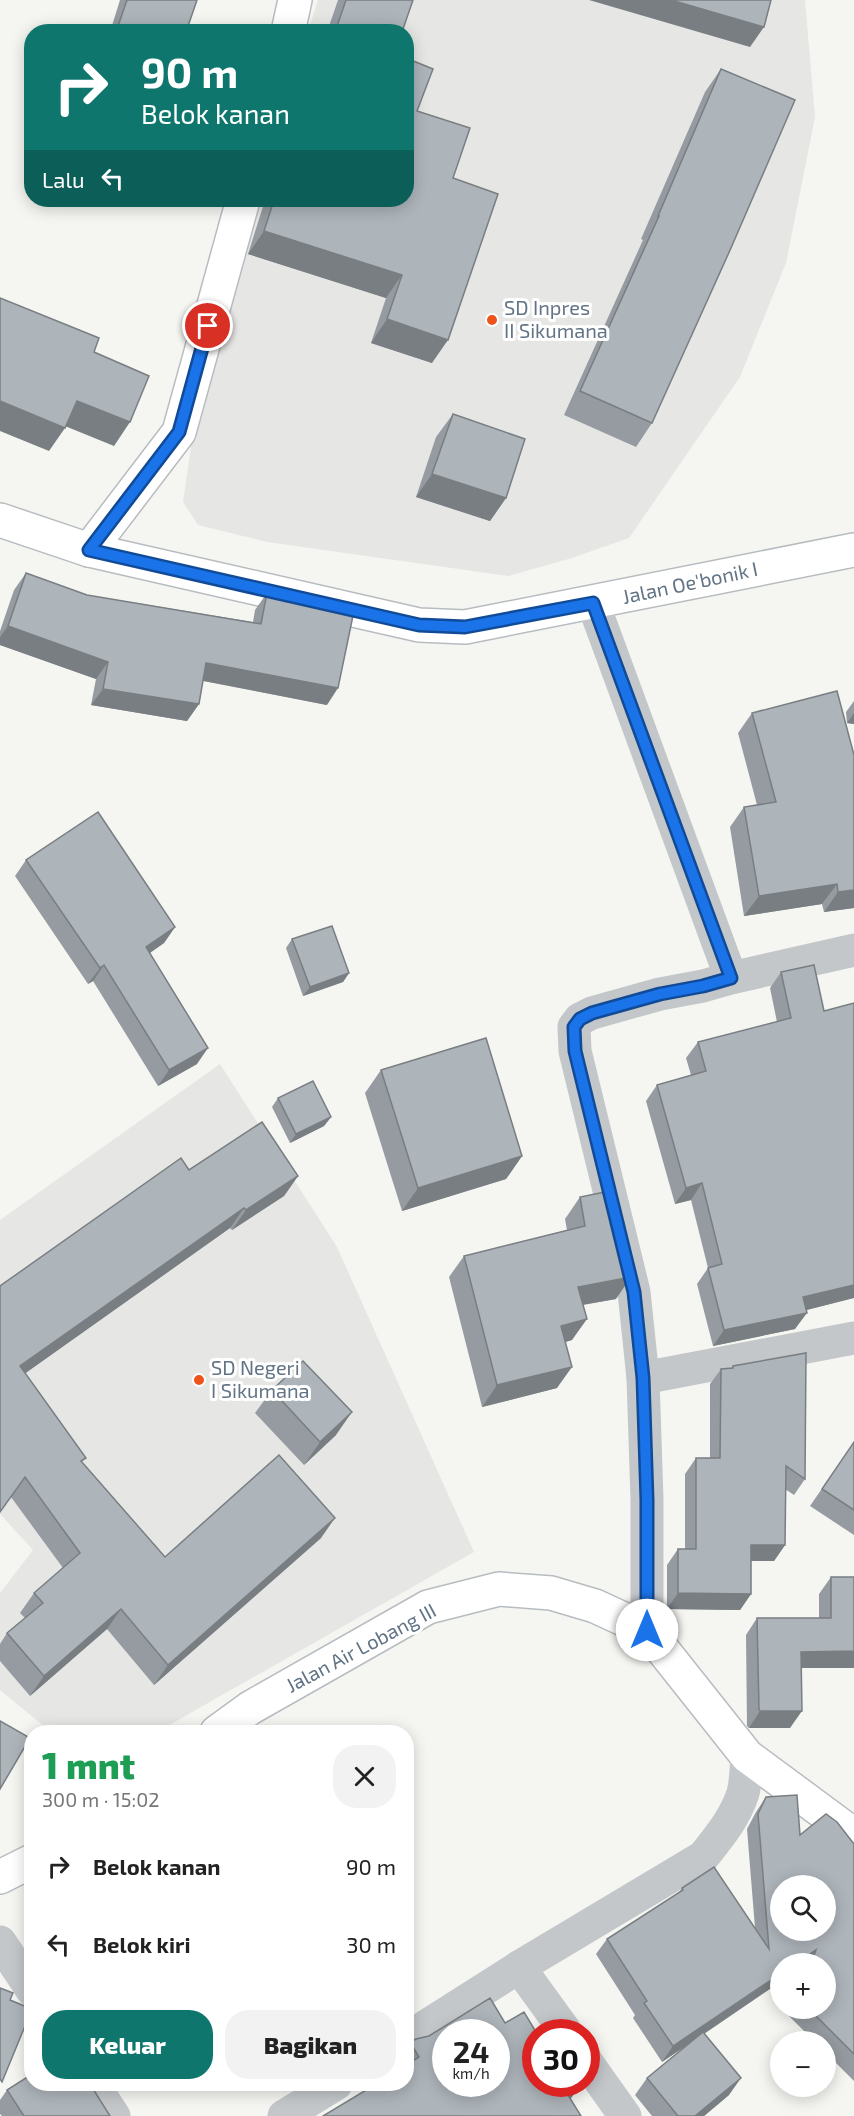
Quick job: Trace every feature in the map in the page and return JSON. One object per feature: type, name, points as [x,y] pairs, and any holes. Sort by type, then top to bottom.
[{"type":"street","points":[[290,24],[295,0]]},
{"type":"street","points":[[89,550],[179,432],[241,207]]},
{"type":"street","name":"Jalan Oe'bonik I","points":[[0,520],[89,550],[419,625],[465,627],[854,550]]},
{"type":"street","points":[[593,603],[731,978]]},
{"type":"street","points":[[647,1630],[647,1500],[643,1378],[634,1292],[575,1051],[574,1027],[580,1019],[592,1013],[660,994],[854,950]]},
{"type":"street","points":[[643,1378],[854,1338]]},
{"type":"street","name":"Jalan Air Lobang III","points":[[227,1725],[250,1708],[428,1607],[499,1589],[551,1593],[584,1602],[647,1630],[747,1756],[854,1836]]},
{"type":"street","points":[[414,2033],[703,1857],[722,1834],[735,1811],[743,1792],[747,1756]]},
{"type":"street","points":[[0,1877],[24,1865]]},
{"type":"street","points":[[0,1942],[24,1978]]},
{"type":"street","points":[[519,1967],[557,2019]]},
{"type":"street","points":[[600,2081],[625,2116]]},
{"type":"street","points":[[98,2091],[114,2116]]},
{"type":"street","points":[[284,2116],[325,2091]]},
{"type":"shaded area","name":"SD Inpres II Sikumana","points":[[318,0],[805,0],[815,117],[786,263],[740,377],[629,538],[572,558],[508,576],[267,542],[198,525],[183,502],[197,405],[256,207],[414,207],[414,24],[310,24]]},
{"type":"shaded area","name":"SD Negeri I Sikumana","points":[[220,1064],[337,1247],[474,1552],[169,1725],[42,1725],[0,1690],[0,1593],[33,1550],[0,1514],[0,1220]]},
{"type":"building","points":[[127,0],[197,0],[189,24],[119,24]]},
{"type":"building","points":[[346,0],[413,0],[405,24],[338,24]]},
{"type":"building","points":[[671,0],[771,0],[764,27]]},
{"type":"building","points":[[414,61],[433,69],[417,111],[470,128],[453,178],[498,194],[448,340],[387,319],[402,275],[264,231],[272,207],[414,207]]},
{"type":"building","points":[[721,69],[795,100],[652,423],[580,391],[659,216]]},
{"type":"building","points":[[0,298],[99,338],[94,352],[149,376],[130,422],[77,401],[65,428],[0,401]]},
{"type":"building","points":[[453,414],[525,439],[506,498],[432,474]]},
{"type":"building","points":[[26,573],[87,595],[261,624],[267,593],[354,611],[338,688],[206,663],[199,704],[103,689],[108,662],[8,626]]},
{"type":"building","points":[[837,691],[854,755],[854,890],[838,892],[837,884],[759,896],[744,807],[776,802],[752,713]]},
{"type":"building","points":[[98,812],[175,927],[146,947],[208,1048],[169,1070],[104,965],[100,968],[26,860]]},
{"type":"building","points":[[332,926],[349,973],[310,987],[292,939]]},
{"type":"building","points":[[814,965],[824,1011],[854,1003],[854,1285],[803,1297],[807,1313],[724,1330],[708,1268],[722,1264],[702,1183],[686,1188],[657,1085],[706,1071],[698,1042],[791,1018],[781,972]]},
{"type":"building","points":[[486,1038],[522,1156],[418,1188],[381,1070]]},
{"type":"building","points":[[313,1081],[331,1117],[296,1134],[278,1098]]},
{"type":"building","points":[[262,1122],[298,1176],[246,1210],[244,1208],[20,1366],[86,1458],[81,1461],[165,1557],[279,1455],[335,1518],[168,1665],[121,1609],[44,1676],[7,1633],[43,1603],[34,1593],[80,1553],[25,1477],[0,1512],[0,1286],[181,1158],[189,1170]]},
{"type":"building","points":[[610,1191],[631,1277],[578,1287],[587,1319],[561,1326],[572,1367],[497,1385],[464,1256],[585,1226],[580,1197]]},
{"type":"building","points":[[806,1353],[805,1479],[786,1466],[785,1545],[751,1545],[751,1594],[678,1593],[678,1549],[696,1549],[696,1458],[720,1458],[721,1369]]},
{"type":"building","points":[[303,1361],[352,1412],[320,1442],[272,1390]]},
{"type":"building","points":[[854,1442],[854,1510],[822,1489]]},
{"type":"building","points":[[831,1577],[854,1577],[854,1651],[801,1652],[802,1711],[760,1711],[757,1618],[831,1618]]},
{"type":"building","points":[[0,1721],[24,1735],[24,1748],[0,1789]]},
{"type":"building","points":[[797,1795],[800,1835],[826,1814],[837,1822],[854,1844],[854,2054],[836,2036],[836,2031],[831,2031],[819,2019],[836,2019],[836,1953],[815,1953],[816,1950],[812,1953],[770,1953],[770,1981],[673,2046],[644,2003],[647,2001],[607,1939],[714,1867],[769,1949],[758,1814],[766,1797]]},
{"type":"building","points":[[0,1988],[13,1993],[10,2000],[24,2006],[24,2028],[2,2082],[0,2079]]},
{"type":"building","points":[[490,1998],[503,2019],[456,2019]]},
{"type":"building","points":[[524,2012],[528,2019],[522,2019],[522,2097],[569,2097],[581,2116],[323,2116],[364,2091],[414,2091],[414,2060],[419,2057],[414,2049],[414,2040],[432,2034],[432,2097],[510,2097],[510,2020]]},
{"type":"building","points":[[703,2032],[741,2078],[695,2116],[678,2116],[647,2078]]},
{"type":"building","points":[[24,2079],[24,2091],[94,2091],[110,2116],[24,2116],[7,2090]]},
{"type":"place","name":"SD Inpres II Sikumana","points":[[492,320]]},
{"type":"place","name":"SD Negeri I Sikumana","points":[[199,1380]]},
{"type":"route","points":[[208,326],[179,432],[89,550],[419,625],[465,627],[593,603],[731,978],[660,994],[592,1013],[580,1019],[574,1027],[575,1051],[634,1292],[643,1378],[647,1500],[647,1630]]}]
